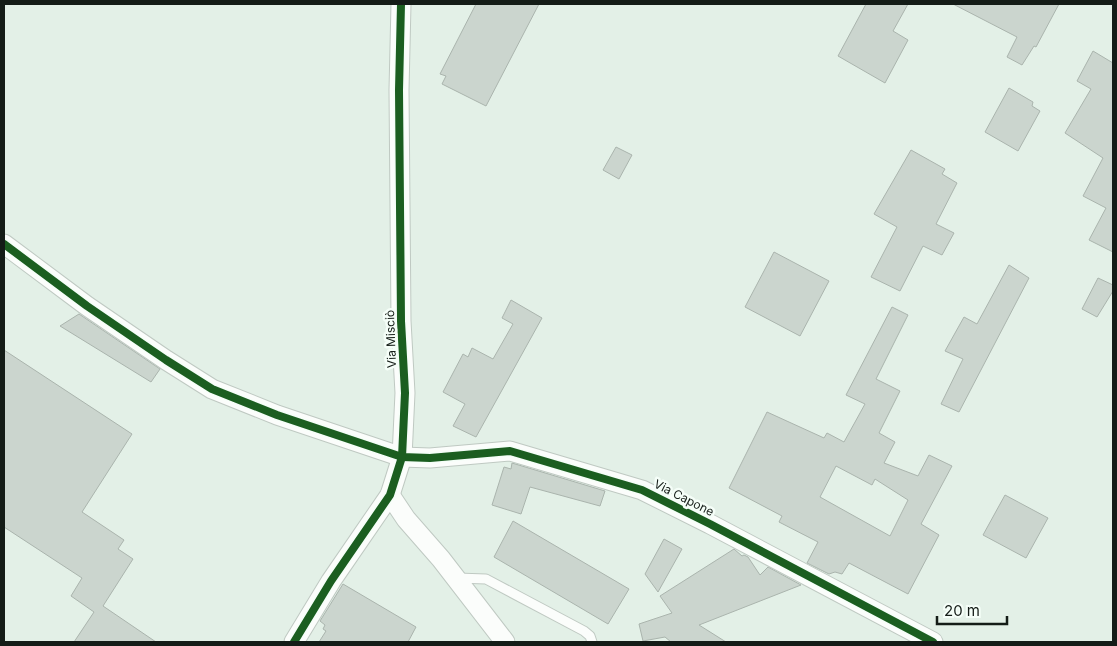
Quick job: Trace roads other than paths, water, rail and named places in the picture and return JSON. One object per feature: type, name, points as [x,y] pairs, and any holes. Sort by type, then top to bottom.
[{"type":"street","name":"Via Misciò","points":[[294,642],[331,581],[390,495],[402,457],[405,393],[401,321],[399,90],[402,4]]},
{"type":"street","name":"Via Capone","points":[[4,244],[87,306],[212,389],[277,416],[402,457],[430,458],[510,451],[642,490],[933,642]]},
{"type":"street","points":[[390,495],[406,519],[455,578],[504,642]]},
{"type":"lane","points":[[455,578],[486,580],[584,631],[590,636],[592,642]]}]
